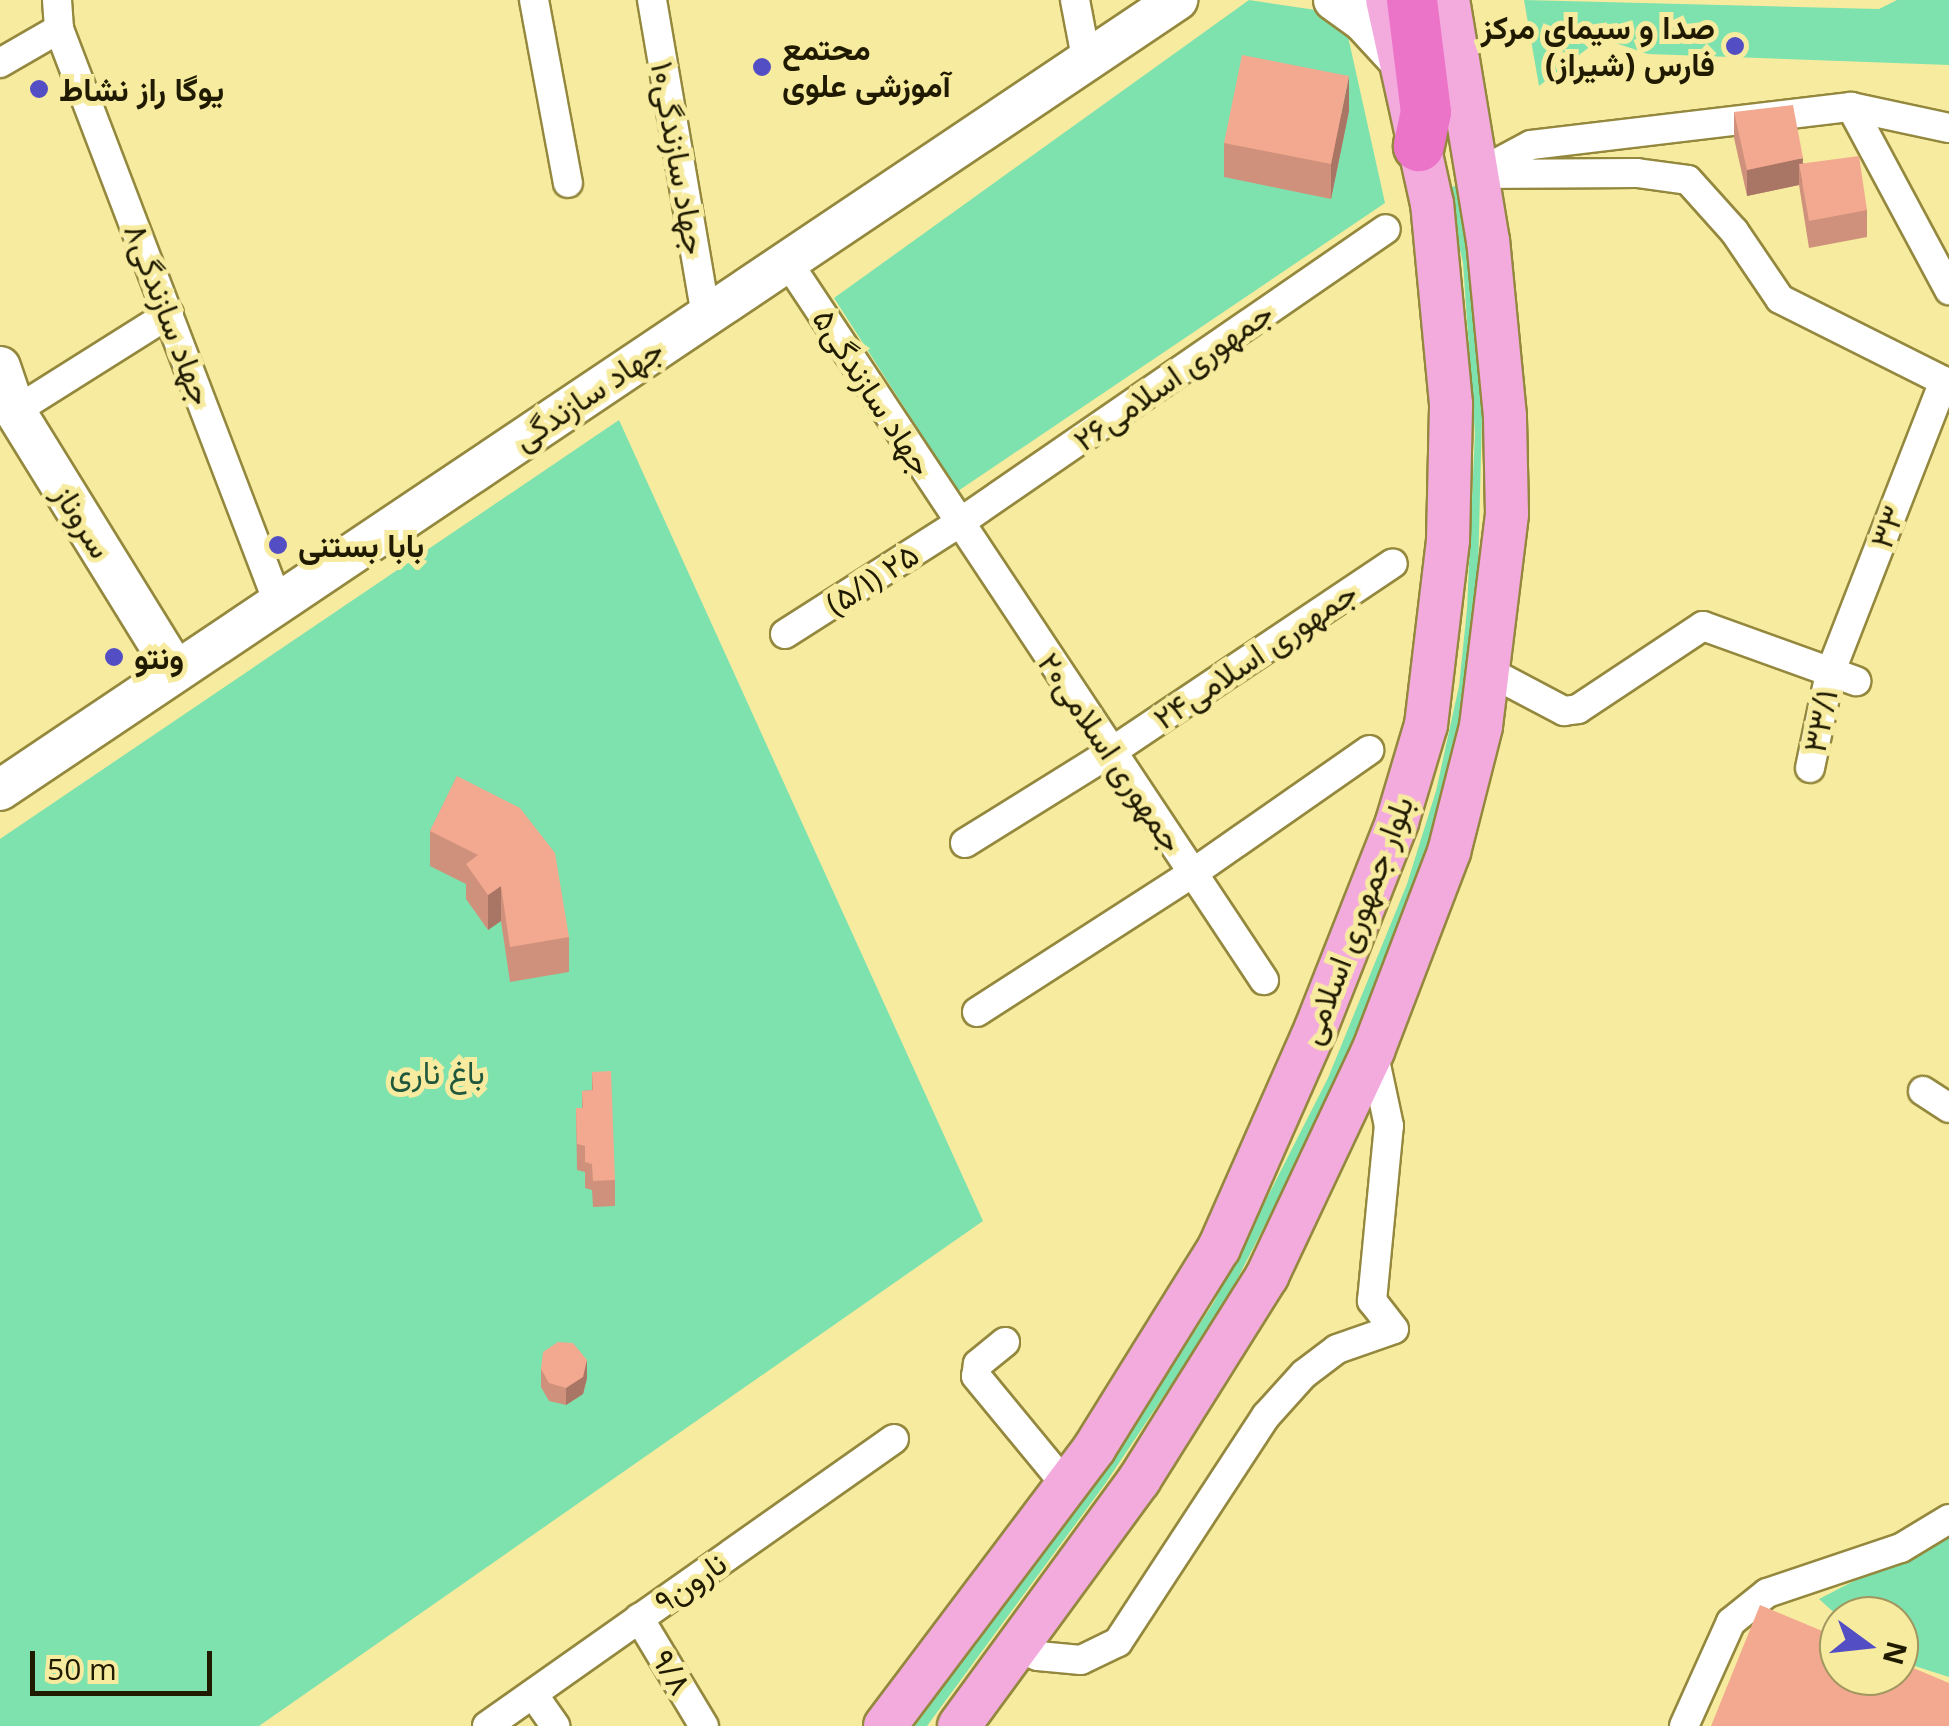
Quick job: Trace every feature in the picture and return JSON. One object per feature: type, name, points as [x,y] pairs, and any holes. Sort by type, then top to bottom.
[{"type":"highway","points":[[1412,0],[1426,112],[1419,146]]},
{"type":"main road","name":"جهاد سازندگی","points":[[0,790],[277,600],[1177,0]]},
{"type":"main road","points":[[1334,0],[1363,21],[1399,60]]},
{"type":"main road","name":"بلوار جمهوری اسلامی","points":[[886,1726],[1066,1485],[1218,1248],[1316,1028],[1397,822],[1426,725],[1448,540],[1451,404],[1440,253],[1387,0]]},
{"type":"main road","name":"بلوار جمهوری اسلامی","points":[[959,1726],[1139,1480],[1267,1276],[1373,1052],[1449,852],[1481,726],[1507,514],[1505,416],[1488,242],[1448,0]]},
{"type":"main road","name":"سروناز","points":[[0,367],[15,411],[175,670]]},
{"type":"street","name":"جهاد سازندگی۸","points":[[56,0],[59,29],[277,600]]},
{"type":"street","points":[[534,0],[568,183]]},
{"type":"street","name":"جهاد سازندگی۱۰","points":[[652,0],[706,315]]},
{"type":"street","points":[[1075,0],[1087,63]]},
{"type":"street","points":[[0,63],[59,29]]},
{"type":"street","points":[[1476,174],[1531,146],[1850,107],[1949,128]]},
{"type":"street","points":[[1850,107],[1949,290]]},
{"type":"street","name":"۳۳","points":[[1476,174],[1638,173],[1688,180],[1734,232],[1780,299],[1944,381],[1843,677]]},
{"type":"street","name":"جمهوری اسلامی۲۶","points":[[959,524],[1386,229]]},
{"type":"street","name":"جهاد سازندگی۵","points":[[787,262],[959,524]]},
{"type":"street","points":[[15,411],[169,314]]},
{"type":"street","name":"(۵/۱) ۲۵","points":[[785,634],[959,524]]},
{"type":"street","name":"جمهوری اسلامی۲۰","points":[[959,524],[1264,980]]},
{"type":"street","name":"جمهوری اسلامی۲۴","points":[[965,843],[1112,752],[1393,563]]},
{"type":"street","points":[[1488,671],[1564,711],[1578,709],[1703,626],[1843,677]]},
{"type":"street","name":"۳۳/۱","points":[[1810,768],[1843,677]]},
{"type":"street","points":[[977,1012],[1192,873],[1369,750]]},
{"type":"street","points":[[1017,1648],[1038,1656],[1081,1660],[1118,1642],[1279,1402],[1304,1374],[1336,1349],[1394,1329],[1372,1301],[1389,1126],[1373,1052]]},
{"type":"street","points":[[1923,1091],[1949,1108]]},
{"type":"street","points":[[1005,1342],[978,1364],[976,1376],[1066,1485]]},
{"type":"street","name":"نارون۹","points":[[487,1726],[894,1439]]},
{"type":"street","points":[[1684,1726],[1731,1622],[1767,1593],[1901,1548],[1949,1519]]},
{"type":"street","name":"۹/۸","points":[[639,1618],[704,1726]]},
{"type":"street","points":[[533,1694],[555,1726]]},
{"type":"green space","points":[[1249,0],[1343,14],[1385,203],[958,491],[834,298]]},
{"type":"green space","points":[[1524,0],[1879,9],[1897,0],[1949,0],[1949,65],[1648,54],[1601,38],[1539,86]]},
{"type":"green space","points":[[1460,186],[1483,377],[1477,610],[1470,684],[1418,886],[1337,1084],[1223,1307],[1105,1484],[927,1726],[915,1726],[1132,1428],[1214,1302],[1328,1078],[1407,884],[1436,791],[1459,686],[1467,609],[1475,433],[1463,263],[1446,187]]},
{"type":"green space","name":"باغ ناری","points":[[619,420],[983,1221],[259,1726],[0,1726],[0,839]]},
{"type":"green space","points":[[1949,1532],[1949,1677],[1919,1667],[1919,1596],[1825,1596]]},
{"type":"building","points":[[1242,55],[1349,76],[1331,164],[1224,143]]},
{"type":"building","points":[[1793,105],[1803,158],[1747,170],[1734,112]]},
{"type":"building","points":[[1859,156],[1867,210],[1809,221],[1799,164]]},
{"type":"building","points":[[457,776],[520,808],[555,853],[569,937],[510,947],[501,886],[488,895],[466,864],[478,855],[430,831]]},
{"type":"building","points":[[611,1071],[615,1180],[593,1181],[592,1164],[585,1162],[585,1146],[577,1144],[576,1108],[583,1108],[582,1091],[593,1090],[592,1072]]},
{"type":"building","points":[[558,1342],[573,1343],[587,1360],[583,1377],[566,1388],[549,1383],[541,1369],[543,1352]]},
{"type":"building","points":[[1760,1605],[1819,1630],[1819,1696],[1919,1696],[1919,1670],[1949,1683],[1949,1726],[1711,1726]]},
{"type":"place","name":"صدا و سیمای مرکز فارس (شیراز)","points":[[1735,46]]},
{"type":"place","name":"محتمع آموزشی علوی","points":[[762,67]]},
{"type":"place","name":"یوگا راز نشاط","points":[[39,89]]},
{"type":"place","name":"بابا بستنی","points":[[278,545]]},
{"type":"place","name":"ونتو","points":[[114,657]]}]
